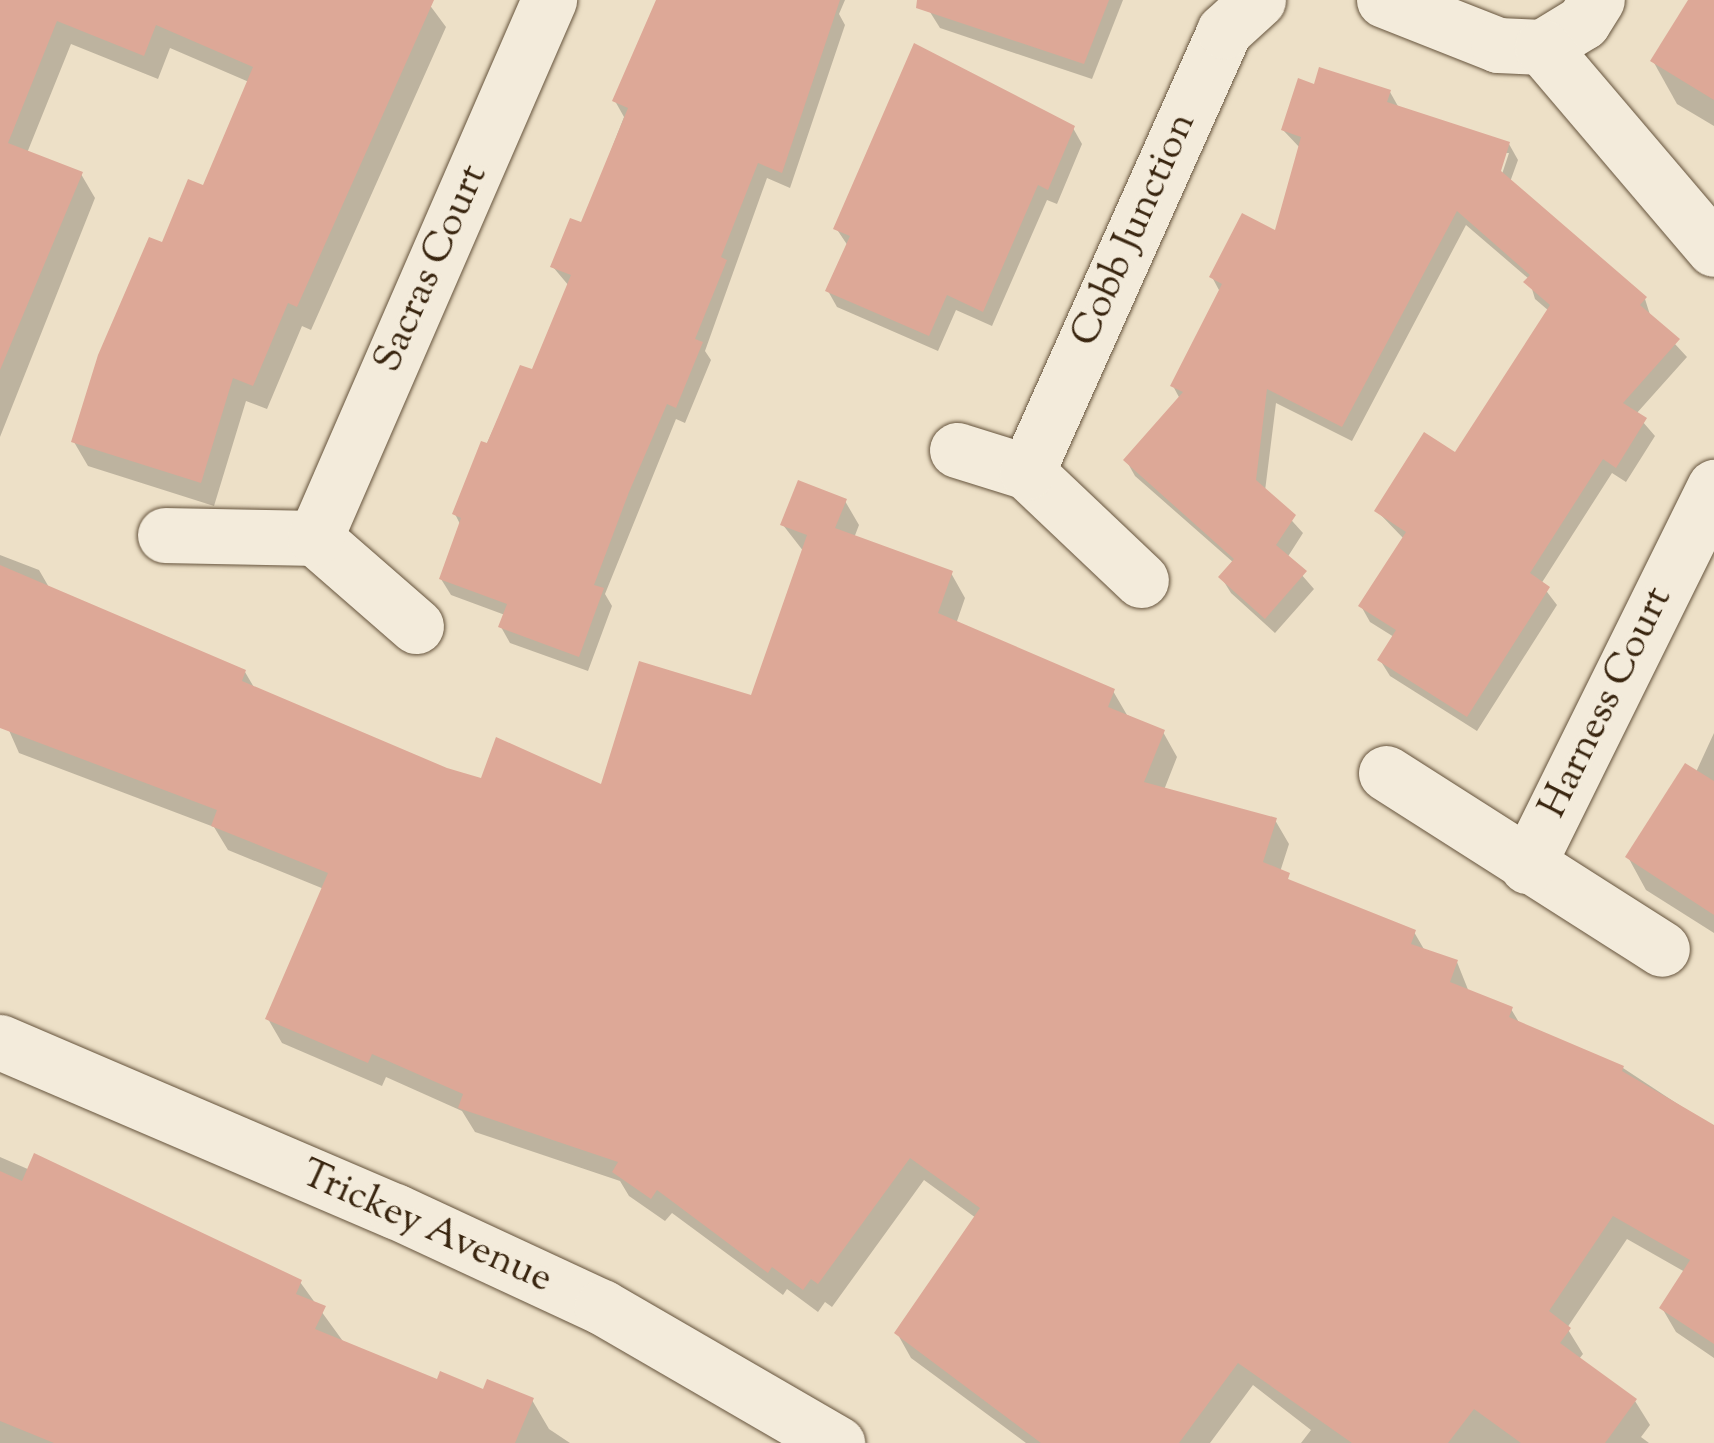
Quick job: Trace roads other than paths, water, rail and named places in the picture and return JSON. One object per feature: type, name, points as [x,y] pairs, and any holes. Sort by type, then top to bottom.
[{"type":"street","name":"Sacras Court","points":[[314,538],[549,0]]},
{"type":"street","name":"Cobb Junction","points":[[1027,472],[1224,30],[1258,0]]},
{"type":"street","points":[[1384,0],[1498,45],[1542,47],[1583,22],[1598,0]]},
{"type":"street","points":[[1542,47],[1714,248]]},
{"type":"street","points":[[957,450],[1027,472],[1141,580]]},
{"type":"street","name":"Harness Court","points":[[1527,866],[1714,487]]},
{"type":"street","points":[[164,535],[314,538],[416,626]]},
{"type":"street","name":"Harness Court","points":[[1386,773],[1662,949]]},
{"type":"street","name":"Trickey Avenue","points":[[0,1042],[395,1211],[602,1308],[837,1443]]}]
